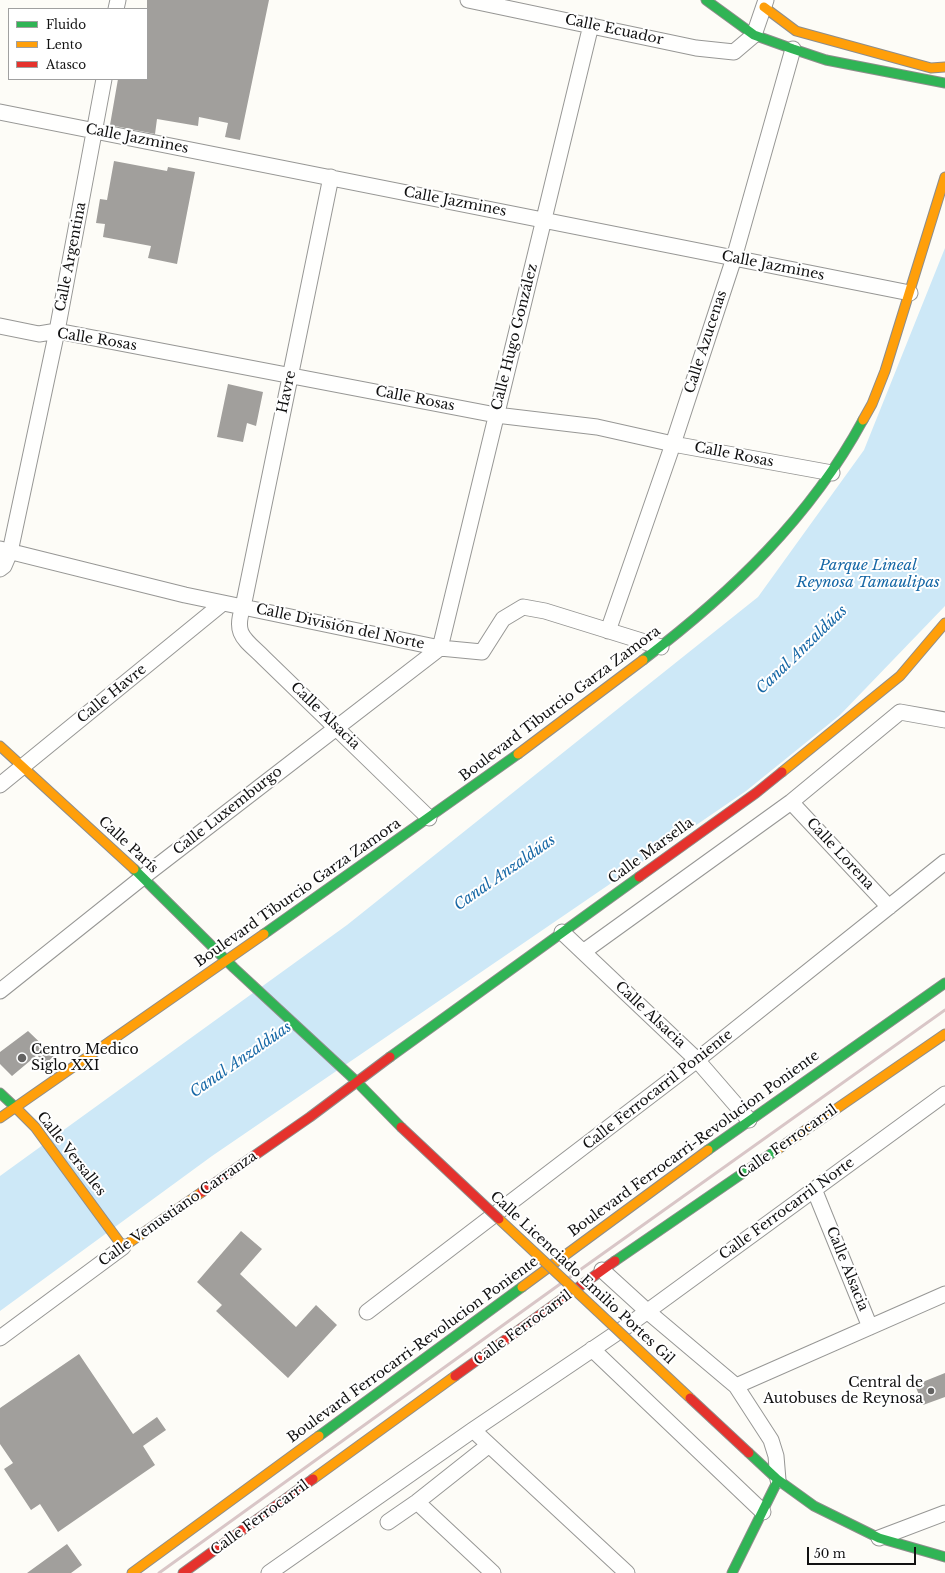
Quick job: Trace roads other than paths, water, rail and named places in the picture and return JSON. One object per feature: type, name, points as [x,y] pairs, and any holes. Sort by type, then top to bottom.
[{"type":"main road","points":[[706,0],[754,35],[793,49],[826,60],[945,83]]},
{"type":"main road","points":[[765,3],[796,31],[931,68],[945,67]]},
{"type":"main road","name":"Boulevard Tiburcio Garza Zamora","points":[[0,1118],[429,818],[661,647],[680,632],[770,550],[805,510],[832,473],[852,441],[872,404],[885,371],[945,177]]},
{"type":"main road","name":"Calle Marsella","points":[[356,1081],[756,792],[900,676],[945,623]]},
{"type":"main road","name":"Calle París","points":[[0,746],[143,876],[234,968]]},
{"type":"main road","name":"Calle Licenciado Emilio Portes Gil","points":[[234,968],[356,1081],[401,1127],[778,1480],[814,1506],[879,1538],[945,1557]]},
{"type":"main road","name":"Boulevard Ferrocarri-Revolucion Poniente","points":[[132,1573],[464,1331],[589,1236],[749,1120],[945,983]]},
{"type":"main road","name":"Calle Ferrocarril","points":[[183,1573],[602,1270],[945,1034]]},
{"type":"main road","name":"Calle Venustiano Carranza","points":[[119,1241],[310,1117],[356,1081]]},
{"type":"main road","name":"Calle Versalles","points":[[0,1093],[16,1108],[22,1119],[35,1127],[119,1241]]},
{"type":"main road","points":[[732,1573],[778,1480]]},
{"type":"street","name":"Calle Ecuador","points":[[468,0],[489,2],[696,48],[734,52],[754,35]]},
{"type":"street","points":[[754,35],[765,3]]},
{"type":"street","name":"Calle Hugo González","points":[[440,648],[591,25]]},
{"type":"street","name":"Calle Azucenas","points":[[608,631],[673,444],[734,258],[793,49]]},
{"type":"street","name":"Calle Argentina","points":[[0,569],[4,566],[5,551],[57,331],[104,80]]},
{"type":"street","name":"Calle Jazmines","points":[[0,112],[910,293]]},
{"type":"street","name":"Havre","points":[[242,607],[331,178]]},
{"type":"street","name":"Calle Rosas","points":[[0,326],[39,334],[57,331],[496,414],[597,427],[673,444],[832,473]]},
{"type":"street","name":"Calle División del Norte","points":[[5,551],[223,603],[440,648],[482,652],[503,620],[523,607],[545,611],[661,647]]},
{"type":"street","name":"Calle Havre","points":[[0,785],[223,603]]},
{"type":"street","name":"Calle Alsacia","points":[[242,607],[238,620],[239,629],[247,642],[337,727],[429,818]]},
{"type":"street","name":"Calle Luxemburgo","points":[[0,991],[143,876],[440,648]]},
{"type":"street","points":[[583,952],[791,802],[900,712],[945,720]]},
{"type":"street","name":"Calle Lorena","points":[[791,802],[890,907]]},
{"type":"street","name":"Calle Ferrocarril Poniente","points":[[367,1312],[698,1060],[945,862]]},
{"type":"street","name":"Calle Alsacia","points":[[562,932],[698,1060],[749,1120]]},
{"type":"street","name":"Calle Ferrocarril Norte","points":[[592,1349],[630,1324],[945,1094]]},
{"type":"street","name":"Calle Alsacia","points":[[814,1189],[870,1327]]},
{"type":"street","name":"Calle Venustiano Carranza","points":[[0,1338],[119,1241]]},
{"type":"street","points":[[602,1270],[647,1311],[736,1386],[771,1440],[776,1456],[778,1480]]},
{"type":"street","points":[[736,1386],[945,1294]]},
{"type":"street","points":[[269,1573],[473,1430],[592,1349],[763,1512]]},
{"type":"street","points":[[473,1430],[627,1573]]},
{"type":"street","points":[[388,1522],[417,1502],[489,1446]]},
{"type":"street","points":[[417,1502],[493,1573]]},
{"type":"street","points":[[879,1538],[945,1513]]},
{"type":"water","name":"Parque Lineal Reynosa Tamaulipas","points":[[945,248],[945,606],[840,715],[746,791],[212,1156],[0,1311],[0,1176],[347,925],[758,597],[864,450]]},
{"type":"railway","points":[[159,1573],[556,1287],[945,1010]]},
{"type":"place","name":"Centro Medico Siglo XXI","points":[[22,1058]]},
{"type":"place","name":"Central de Autobuses de Reynosa","points":[[931,1391]]},
{"type":"water label","name":"Canal Anzaldúas","points":[[802,650]]},
{"type":"water label","name":"Canal Anzaldúas","points":[[505,873]]},
{"type":"water label","name":"Canal Anzaldúas","points":[[241,1060]]}]
